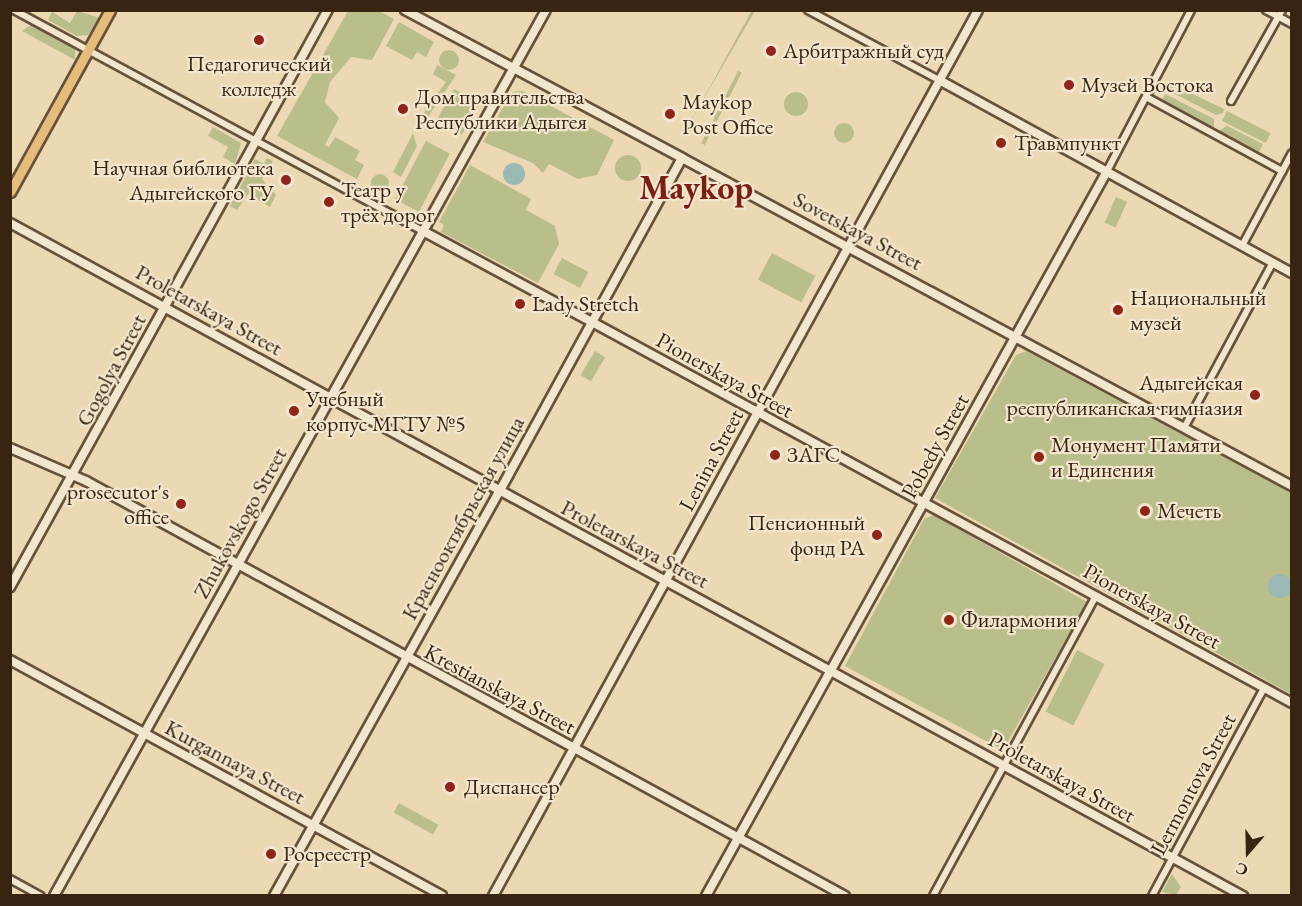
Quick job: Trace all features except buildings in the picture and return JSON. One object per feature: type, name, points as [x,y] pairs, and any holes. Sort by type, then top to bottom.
[{"type":"main road","points":[[10,192],[110,10]]},
{"type":"main road","name":"Gogolya Street","points":[[165,306],[258,141],[328,10]]},
{"type":"main road","name":"Sovetskaya Street","points":[[405,10],[682,158]]},
{"type":"main road","name":"Краснооктябрьская улица","points":[[499,492],[682,158]]},
{"type":"main road","name":"Proletarskaya Street","points":[[10,223],[331,397],[499,492],[1243,896]]},
{"type":"main road","name":"Pionerskaya Street","points":[[592,322],[1292,703]]},
{"type":"street","name":"Pionerskaya Street","points":[[14,10],[592,322]]},
{"type":"street","name":"Zhukovskogo Street","points":[[54,896],[546,10]]},
{"type":"street","points":[[808,10],[1243,244],[1292,273]]},
{"type":"street","name":"Lenina Street","points":[[494,896],[978,10]]},
{"type":"street","name":"Pobedy Street","points":[[706,896],[1148,98],[1191,10]]},
{"type":"street","points":[[1266,10],[1280,14],[1292,24]]},
{"type":"street","points":[[1231,101],[1280,14]]},
{"type":"street","points":[[1148,98],[1282,171]]},
{"type":"street","points":[[1243,244],[1292,153]]},
{"type":"street","name":"Sovetskaya Street","points":[[682,158],[1292,486]]},
{"type":"street","points":[[1184,428],[1273,262]]},
{"type":"street","name":"Gogolya Street","points":[[10,587],[74,475],[165,306]]},
{"type":"street","name":"Krestianskaya Street","points":[[10,448],[74,475],[407,659],[845,896]]},
{"type":"street","name":"Краснооктябрьская улица","points":[[274,896],[499,492]]},
{"type":"street","points":[[933,896],[1002,765],[1096,596]]},
{"type":"street","name":"Kurgannaya Street","points":[[10,660],[442,896]]},
{"type":"street","name":"Lermontova Street","points":[[1152,896],[1174,859],[1264,688]]},
{"type":"street","points":[[10,879],[40,896]]},
{"type":"green space","points":[[752,10],[755,11],[700,106]]},
{"type":"green space","points":[[77,11],[100,18],[88,35],[77,36],[48,20],[52,12],[70,23]]},
{"type":"green space","points":[[348,11],[379,11],[394,19],[372,60],[351,57],[330,82],[325,102],[339,118],[325,145],[329,147],[335,137],[360,151],[355,160],[364,165],[357,179],[277,136]]},
{"type":"green space","points":[[399,22],[434,42],[426,57],[417,52],[412,60],[386,46]]},
{"type":"green space","points":[[32,24],[75,49],[75,60],[22,31]]},
{"type":"green space","points":[[449,50],[456,53],[459,60],[456,67],[449,70],[442,67],[439,60],[442,53]]},
{"type":"green space","points":[[437,65],[456,75],[428,117],[423,114],[446,82],[433,74]]},
{"type":"green space","points":[[738,71],[742,73],[705,145],[701,143]]},
{"type":"green space","points":[[1170,83],[1224,109],[1223,113],[1216,115],[1167,90]]},
{"type":"green space","points":[[454,89],[479,103],[462,135],[437,120]]},
{"type":"green space","points":[[523,91],[614,140],[597,175],[578,179],[549,164],[543,173],[533,163],[483,142],[512,92]]},
{"type":"green space","points":[[796,92],[801,93],[807,99],[807,109],[801,115],[796,116],[791,115],[785,109],[784,104],[785,99],[791,93]]},
{"type":"green space","points":[[1165,94],[1214,119],[1214,131],[1161,102]]},
{"type":"green space","points":[[1227,111],[1271,133],[1266,143],[1222,121]]},
{"type":"green space","points":[[844,123],[851,126],[854,133],[851,140],[844,143],[837,140],[834,133],[837,126]]},
{"type":"green space","points":[[1227,126],[1263,144],[1258,154],[1217,132]]},
{"type":"green space","points":[[213,127],[241,143],[235,164],[223,157],[228,147],[208,136]]},
{"type":"green space","points":[[413,133],[417,146],[401,177],[393,172]]},
{"type":"green space","points":[[426,141],[450,154],[419,212],[395,199]]},
{"type":"green space","points":[[628,155],[637,159],[641,168],[637,177],[628,181],[619,177],[615,168],[619,159]]},
{"type":"green space","points":[[267,158],[273,161],[262,179],[276,195],[270,207],[248,194],[237,210],[230,206],[255,159],[264,164]]},
{"type":"green space","points":[[470,165],[531,199],[526,210],[555,226],[559,244],[538,283],[441,232],[444,225],[439,222]]},
{"type":"green space","points":[[380,174],[386,177],[389,183],[386,189],[380,192],[374,189],[371,183],[374,177]]},
{"type":"green space","points":[[1116,197],[1127,202],[1116,227],[1105,223]]},
{"type":"green space","points":[[772,253],[815,276],[801,302],[758,279]]},
{"type":"green space","points":[[562,258],[588,272],[580,288],[554,274]]},
{"type":"green space","points":[[595,351],[605,357],[591,381],[581,375]]},
{"type":"green space","points":[[1026,351],[1291,493],[1291,694],[935,498],[1016,355]]},
{"type":"green space","points":[[934,515],[1087,602],[1003,750],[845,666],[924,519]]},
{"type":"green space","points":[[1077,650],[1105,664],[1073,726],[1046,711]]},
{"type":"green space","points":[[399,803],[438,825],[433,834],[394,813]]},
{"type":"green space","points":[[1172,874],[1181,887],[1176,895],[1162,892]]},
{"type":"water","points":[[514,163],[524,170],[525,174],[518,184],[514,185],[504,178],[503,174],[510,164]]},
{"type":"water","points":[[1280,574],[1285,575],[1291,581],[1291,591],[1285,597],[1280,598],[1275,597],[1269,591],[1268,586],[1269,581],[1275,575]]},
{"type":"place","name":"Педагогический колледж","points":[[259,40]]},
{"type":"place","name":"Арбитражный суд","points":[[771,51]]},
{"type":"place","name":"Музей Востока","points":[[1069,85]]},
{"type":"place","name":"Дом правительства Республики Адыгея","points":[[403,109]]},
{"type":"place","name":"Maykop Post Office","points":[[670,114]]},
{"type":"place","name":"Травмпункт","points":[[1001,143]]},
{"type":"place","name":"Научная библиотека Адыгейского ГУ","points":[[286,180]]},
{"type":"place","name":"Театр у трёх дорог","points":[[329,202]]},
{"type":"place","name":"Lady Stretch","points":[[520,304]]},
{"type":"place","name":"Национальный музей","points":[[1118,310]]},
{"type":"place","name":"Адыгейская республиканская гимназия","points":[[1255,395]]},
{"type":"place","name":"Учебный корпус МГТУ №5","points":[[294,411]]},
{"type":"place","name":"ЗАГС","points":[[775,455]]},
{"type":"place","name":"Монумент Памяти и Единения","points":[[1039,457]]},
{"type":"place","name":"prosecutor's office","points":[[181,504]]},
{"type":"place","name":"Мечеть","points":[[1145,511]]},
{"type":"place","name":"Пенсионный фонд РА","points":[[877,535]]},
{"type":"place","name":"Филармония","points":[[949,620]]},
{"type":"place","name":"Диспансер","points":[[450,787]]},
{"type":"place","name":"Росреестр","points":[[271,854]]},
{"type":"district","name":"Maykop","points":[[696,188]]}]
